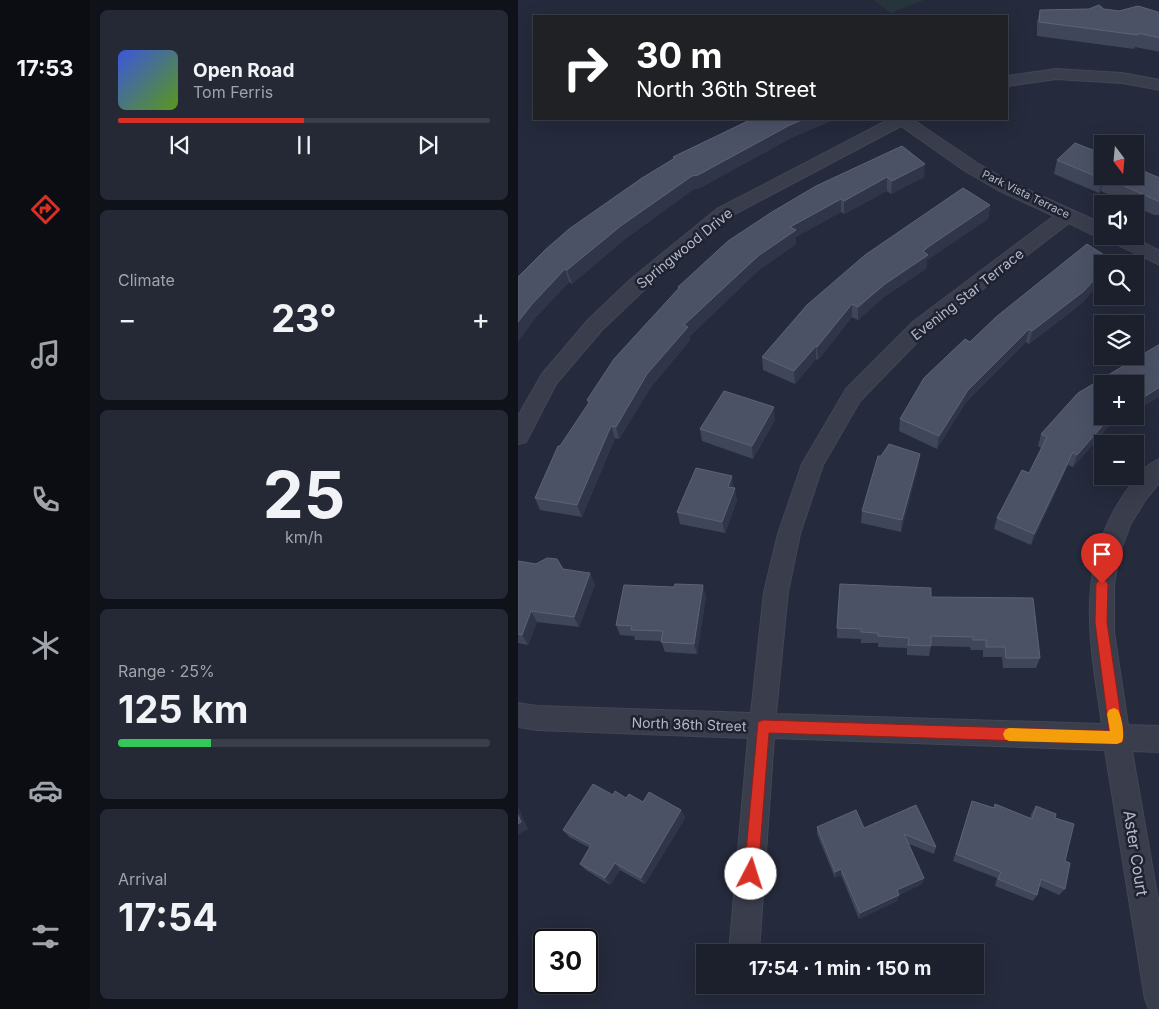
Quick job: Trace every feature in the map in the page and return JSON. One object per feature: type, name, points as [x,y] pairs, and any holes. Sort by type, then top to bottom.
[{"type":"street","points":[[1008,82],[1056,74],[1122,78],[1160,85]]},
{"type":"street","name":"Springwood Drive","points":[[518,436],[549,379],[595,325],[638,284],[723,213],[900,120]]},
{"type":"street","name":"Park Vista Terrace","points":[[903,120],[971,167],[1004,186],[1094,227]]},
{"type":"street","name":"Evening Star Terrace","points":[[745,944],[768,656],[776,592],[789,534],[812,464],[853,395],[922,326],[1067,215]]},
{"type":"street","points":[[1133,245],[1160,258]]},
{"type":"street","name":"Aster Court","points":[[1160,468],[1133,498],[1121,519],[1109,550],[1102,584],[1101,622],[1117,738],[1160,999]]},
{"type":"street","name":"North 36th Street","points":[[518,715],[537,718],[1160,739]]},
{"type":"shaded area","points":[[873,0],[924,0],[891,13]]},
{"type":"building","points":[[1099,5],[1104,9],[1119,11],[1138,6],[1158,12],[1158,15],[1160,15],[1160,38],[1138,33],[1138,35],[1039,22],[1040,10],[1089,9]]},
{"type":"building","points":[[750,120],[802,120],[698,175],[692,176],[622,225],[567,270],[565,269],[518,322],[518,277],[569,229],[642,178],[675,158],[673,157]]},
{"type":"building","points":[[1075,143],[1094,150],[1094,176],[1057,160]]},
{"type":"building","points":[[902,146],[925,164],[892,181],[887,177],[844,201],[841,199],[790,227],[796,230],[758,256],[684,325],[688,327],[647,374],[616,427],[611,426],[577,505],[535,498],[558,446],[560,446],[590,401],[587,400],[614,359],[678,287],[728,241],[772,212],[816,186]]},
{"type":"building","points":[[1144,171],[1160,178],[1160,202],[1122,185],[1144,185]]},
{"type":"building","points":[[963,188],[990,205],[923,251],[928,255],[885,284],[858,307],[852,304],[817,347],[794,371],[762,357],[807,305],[865,255]]},
{"type":"building","points":[[1087,244],[1104,255],[1094,255],[1094,280],[1084,291],[1032,331],[1029,329],[968,390],[939,436],[900,419],[924,378],[965,339],[970,342],[996,317]]},
{"type":"building","points":[[1160,344],[1160,387],[1144,397],[1144,375],[1108,375],[1125,365],[1144,365],[1144,354]]},
{"type":"building","points":[[1094,383],[1094,425],[1103,425],[1077,455],[1073,452],[1034,534],[997,518],[1022,470],[1029,473],[1047,437],[1041,434],[1078,393]]},
{"type":"building","points":[[724,391],[774,407],[752,446],[700,429]]},
{"type":"building","points":[[889,444],[920,454],[902,520],[862,511],[878,456],[881,456]]},
{"type":"building","points":[[696,468],[732,476],[728,487],[735,488],[722,522],[677,512]]},
{"type":"building","points":[[547,558],[557,559],[563,569],[590,573],[574,617],[531,611],[522,635],[518,634],[518,561],[536,564]]},
{"type":"building","points":[[675,584],[703,585],[694,644],[661,642],[663,631],[631,630],[632,626],[616,625],[624,585],[674,587]]},
{"type":"building","points":[[840,584],[931,588],[931,597],[1033,598],[1040,658],[1006,658],[1005,647],[986,647],[986,640],[973,640],[973,637],[931,636],[931,646],[908,645],[909,638],[878,636],[878,633],[861,632],[861,629],[837,628]]},
{"type":"building","points":[[593,784],[613,795],[615,791],[626,798],[629,794],[643,802],[649,792],[681,810],[641,878],[615,863],[605,878],[580,864],[591,845],[563,830]]},
{"type":"building","points":[[972,801],[994,808],[995,804],[1032,819],[1036,806],[1056,814],[1055,818],[1074,824],[1065,861],[1070,863],[1065,889],[1041,879],[1037,895],[998,879],[1001,872],[956,854]]},
{"type":"building","points":[[916,805],[936,847],[904,834],[924,878],[897,890],[899,895],[860,913],[841,869],[835,872],[817,827],[856,810],[864,828]]},
{"type":"slow traffic","points":[[1009,734],[1117,738],[1114,714]]},
{"type":"route","points":[[751,874],[763,726],[1117,738],[1101,622],[1102,584]]}]
